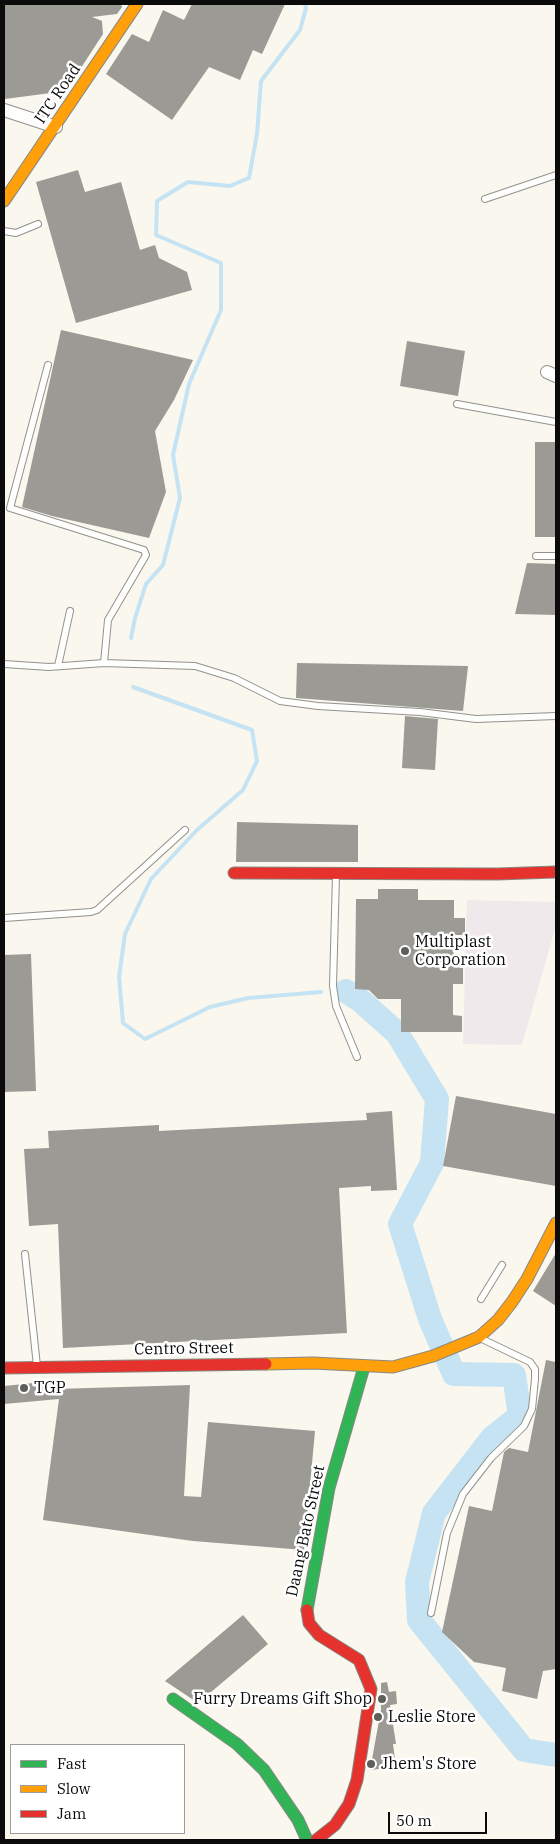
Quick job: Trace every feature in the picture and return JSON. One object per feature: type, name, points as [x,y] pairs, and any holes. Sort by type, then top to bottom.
[{"type":"street","name":"ITC Road","points":[[4,201],[56,127],[137,4]]},
{"type":"street","points":[[4,110],[56,127]]},
{"type":"street","points":[[234,873],[498,874],[556,872]]},
{"type":"street","name":"Centro Street","points":[[4,1368],[313,1363],[393,1367],[446,1352],[479,1337],[498,1320],[512,1302],[527,1279],[556,1223]]},
{"type":"street","name":"Daang Bato Street","points":[[316,1840],[335,1825],[349,1804],[357,1780],[369,1709],[371,1689],[358,1660],[319,1635],[309,1623],[306,1608],[329,1488],[364,1367]]},
{"type":"street","points":[[173,1699],[237,1744],[264,1770],[298,1820],[307,1840]]},
{"type":"lane","points":[[485,199],[556,176]]},
{"type":"lane","points":[[4,231],[16,233],[38,224]]},
{"type":"lane","points":[[48,365],[7,507],[145,551],[146,556],[108,620],[104,663]]},
{"type":"lane","points":[[458,404],[556,422]]},
{"type":"lane","points":[[536,556],[556,556]]},
{"type":"lane","points":[[58,666],[70,611]]},
{"type":"lane","points":[[4,664],[32,668],[104,663],[195,666],[234,678],[280,700],[318,706],[420,712],[476,719],[556,716]]},
{"type":"lane","points":[[4,918],[97,910],[185,830]]},
{"type":"lane","points":[[336,874],[333,986],[336,1006],[356,1057]]},
{"type":"lane","points":[[25,1254],[37,1367]]},
{"type":"lane","points":[[481,1300],[502,1265]]},
{"type":"lane","points":[[430,1613],[447,1533],[463,1494],[491,1458],[524,1426],[532,1409],[535,1369],[530,1362],[479,1337]]},
{"type":"shaded area","name":"Multiplast Corporation","points":[[467,900],[556,902],[556,925],[522,1045],[463,1044]]},
{"type":"building","points":[[4,4],[121,4],[122,7],[117,14],[92,17],[102,21],[103,34],[66,91],[5,99]]},
{"type":"building","points":[[192,4],[285,4],[262,54],[253,50],[240,80],[209,67],[172,120],[106,74],[132,34],[149,42],[163,10],[184,20]]},
{"type":"building","points":[[78,170],[85,192],[121,182],[140,250],[155,245],[159,258],[187,272],[192,290],[76,323],[36,182]]},
{"type":"building","points":[[61,330],[193,360],[174,400],[155,431],[166,492],[149,538],[52,516],[22,507]]},
{"type":"building","points":[[407,341],[465,351],[458,396],[400,386]]},
{"type":"building","points":[[535,442],[556,442],[556,537],[535,537]]},
{"type":"building","points":[[527,563],[556,564],[556,615],[515,614]]},
{"type":"building","points":[[297,663],[468,666],[463,711],[296,698]]},
{"type":"building","points":[[405,716],[438,719],[435,770],[402,768]]},
{"type":"building","points":[[237,822],[358,825],[358,862],[236,862]]},
{"type":"building","name":"Multiplast Corporation","points":[[378,889],[418,889],[418,900],[454,900],[454,918],[465,918],[465,935],[454,935],[453,967],[463,968],[463,984],[453,984],[453,1015],[462,1016],[462,1032],[401,1032],[401,999],[378,999],[369,990],[355,989],[356,899],[378,899]]},
{"type":"building","points":[[31,954],[36,1091],[4,1092],[4,955]]},
{"type":"building","points":[[456,1096],[556,1114],[556,1186],[443,1166]]},
{"type":"building","points":[[392,1111],[397,1190],[371,1191],[371,1186],[339,1188],[347,1333],[63,1348],[58,1224],[29,1226],[24,1149],[49,1148],[48,1131],[159,1125],[159,1131],[367,1120],[366,1113]]},
{"type":"building","points":[[556,1253],[556,1306],[533,1291]]},
{"type":"building","points":[[546,1360],[556,1362],[556,1669],[543,1671],[537,1699],[502,1691],[506,1668],[474,1662],[442,1632],[469,1506],[492,1511],[504,1452],[509,1448],[528,1452]]},
{"type":"building","points":[[54,1381],[55,1389],[190,1385],[184,1496],[201,1497],[208,1422],[315,1431],[304,1550],[193,1541],[43,1520],[59,1399],[4,1404],[4,1386]]},
{"type":"building","points":[[243,1615],[268,1644],[198,1703],[165,1681]]},
{"type":"building","points":[[387,1682],[389,1692],[396,1691],[397,1704],[390,1705],[396,1744],[393,1744],[396,1767],[370,1770],[381,1710],[381,1683]]},
{"type":"waterway","points":[[131,638],[146,584],[163,565],[180,498],[173,455],[189,384],[221,310],[221,263],[156,235],[157,201],[188,182],[230,186],[249,178],[257,134],[261,81],[300,30],[306,8],[305,4]]},
{"type":"waterway","points":[[133,687],[252,730],[257,761],[243,790],[197,830],[151,879],[125,934],[119,977],[123,1023],[145,1039],[210,1007],[248,998],[321,992]]},
{"type":"waterway","points":[[346,991],[361,1001],[397,1033],[437,1099],[432,1163],[400,1224],[430,1319],[454,1374],[514,1375],[520,1416],[492,1438],[434,1513],[417,1582],[419,1620],[524,1750],[556,1755]]},
{"type":"traffic: fast","points":[[307,1610],[329,1488],[364,1367]]},
{"type":"traffic: fast","points":[[173,1699],[237,1744],[264,1770],[298,1820],[307,1840]]},
{"type":"traffic: slow","points":[[4,201],[137,4]]},
{"type":"traffic: slow","points":[[266,1364],[313,1363],[393,1367],[433,1356],[479,1337],[498,1320],[512,1302],[527,1279],[556,1223]]},
{"type":"traffic: jam","points":[[234,873],[497,874],[556,872]]},
{"type":"traffic: jam","points":[[4,1368],[266,1364]]},
{"type":"traffic: jam","points":[[307,1610],[309,1623],[319,1635],[359,1660],[371,1689],[357,1780],[349,1804],[335,1825],[316,1840]]},
{"type":"place","name":"Multiplast Corporation","points":[[405,951]]},
{"type":"place","name":"TGP","points":[[24,1388]]},
{"type":"place","name":"Furry Dreams Gift Shop","points":[[382,1699]]},
{"type":"place","name":"Leslie Store","points":[[378,1717]]},
{"type":"place","name":"Jhem's Store","points":[[371,1764]]}]
